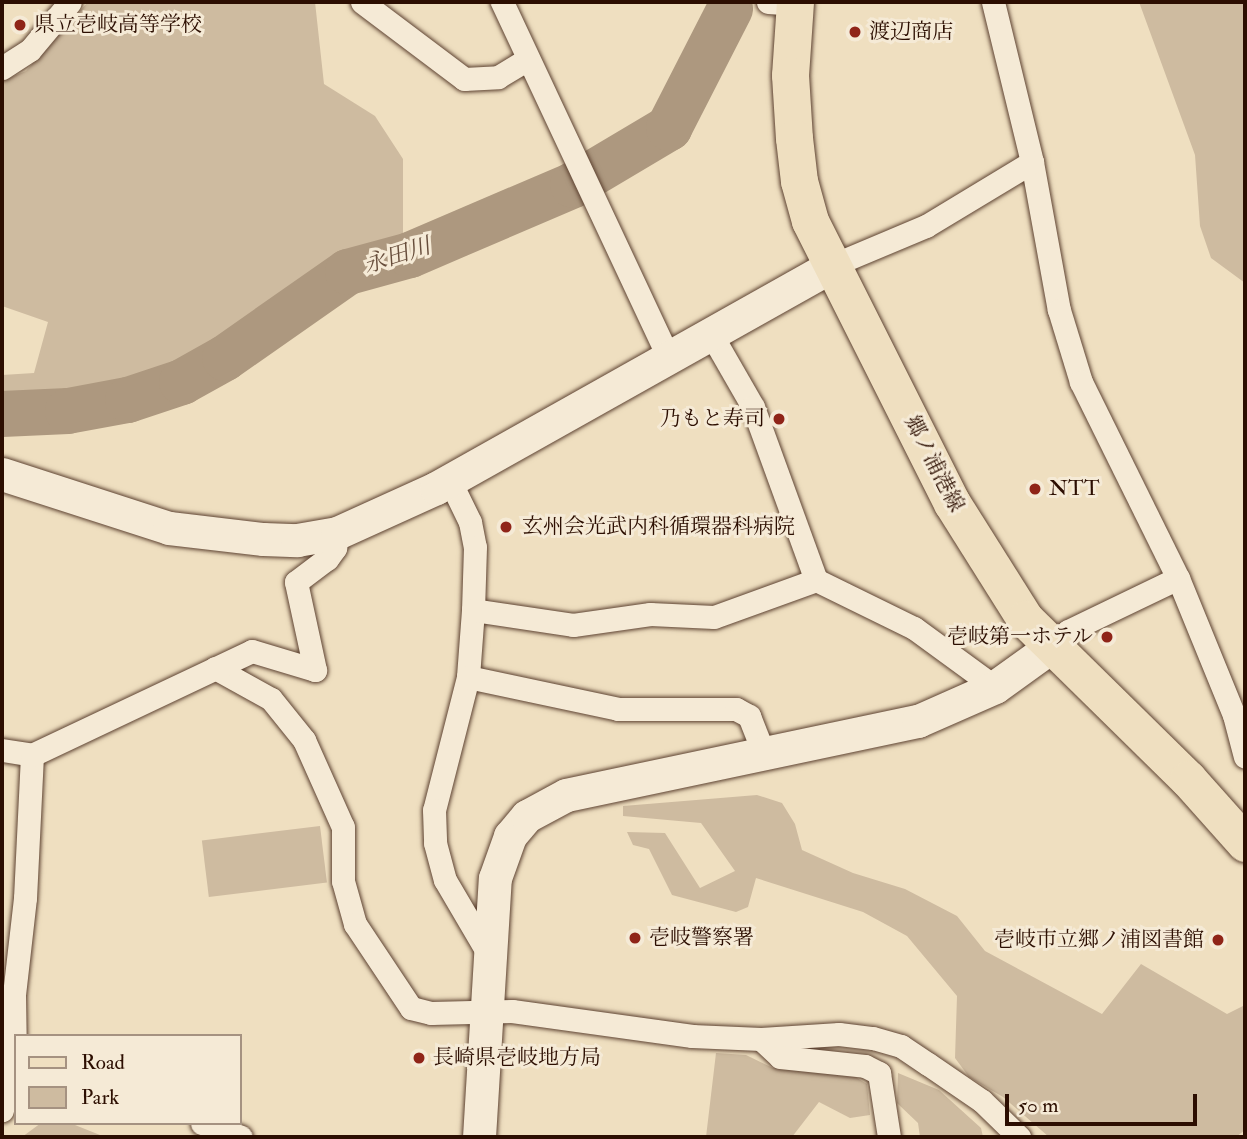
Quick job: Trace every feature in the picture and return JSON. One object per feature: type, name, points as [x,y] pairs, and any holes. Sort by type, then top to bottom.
[{"type":"main road","name":"郷ノ浦港線","points":[[786,3],[799,181],[810,221],[953,503],[1025,619],[1188,779],[1245,843]]},
{"type":"street","points":[[2,68],[30,50],[70,2]]},
{"type":"street","points":[[362,2],[464,79],[498,77],[528,59]]},
{"type":"street","points":[[502,2],[668,357]]},
{"type":"street","points":[[993,2],[1032,162],[1059,310],[1081,382],[1178,578],[1234,715],[1245,757]]},
{"type":"street","points":[[2,474],[169,527],[263,539],[297,540],[337,533],[450,481],[833,265],[926,226],[1032,162]]},
{"type":"street","points":[[711,334],[753,407],[816,580],[914,628],[995,687]]},
{"type":"street","points":[[450,481],[470,522],[475,547],[473,610],[468,677],[434,810],[435,844],[445,880],[489,955]]},
{"type":"street","points":[[2,750],[32,755],[73,739],[252,651],[315,670],[296,582],[327,559],[335,548],[337,533]]},
{"type":"street","points":[[479,1137],[489,955],[500,856],[510,836],[534,811],[566,795],[918,721],[995,687],[1052,646],[1068,631],[1178,578]]},
{"type":"street","points":[[473,610],[531,622],[573,625],[650,614],[713,617],[816,580]]},
{"type":"street","points":[[215,668],[271,699],[304,740],[343,827],[343,880],[355,924],[411,1009],[432,1013],[486,1011],[692,1036],[761,1039],[839,1034],[901,1046],[982,1101],[1019,1137]]},
{"type":"street","points":[[468,677],[618,709],[736,709],[749,716],[764,754]]},
{"type":"street","points":[[15,1034],[14,995],[26,898],[32,755]]},
{"type":"street","points":[[761,1039],[780,1057],[865,1066],[879,1073],[889,1137]]},
{"type":"street","points":[[2,1110],[14,1065]]},
{"type":"street","points":[[208,1125],[241,1137]]},
{"type":"green space","points":[[88,2],[315,2],[324,84],[375,116],[403,159],[403,239],[290,296],[223,349],[182,373],[127,393],[36,404],[2,396],[2,375],[34,373],[48,322],[2,306],[2,81],[26,71]]},
{"type":"green space","points":[[1139,2],[1245,2],[1245,283],[1211,258],[1200,226],[1195,155]]},
{"type":"green space","points":[[757,795],[782,803],[795,824],[802,850],[853,873],[905,889],[957,916],[985,951],[1102,1014],[1141,964],[1227,1014],[1245,1005],[1245,1130],[1236,1137],[1049,1137],[1003,1097],[969,1077],[955,1058],[957,996],[907,936],[863,912],[756,878],[748,907],[736,912],[672,895],[649,849],[633,845],[627,832],[665,833],[700,888],[735,871],[701,823],[623,816],[623,806]]},
{"type":"green space","points":[[320,826],[327,883],[209,897],[202,841]]},
{"type":"green space","points":[[716,1053],[746,1055],[773,1068],[847,1072],[867,1084],[870,1115],[850,1118],[819,1102],[792,1137],[706,1137]]},
{"type":"green space","points":[[898,1073],[939,1090],[981,1128],[983,1137],[920,1137],[918,1123],[897,1103]]},
{"type":"green space","points":[[38,1125],[75,1125],[105,1137],[22,1137]]},
{"type":"waterway","name":"永田川","points":[[2,414],[68,411],[128,400],[182,382],[225,358],[348,272],[410,255],[573,185],[669,128],[730,9]]},
{"type":"place","name":"県立壱岐高等学校","points":[[20,25]]},
{"type":"place","name":"渡辺商店","points":[[855,32]]},
{"type":"place","name":"乃もと寿司","points":[[779,419]]},
{"type":"place","name":"NTT","points":[[1035,489]]},
{"type":"place","name":"玄州会光武内科循環器科病院","points":[[506,527]]},
{"type":"place","name":"壱岐第一ホテル","points":[[1107,637]]},
{"type":"place","name":"壱岐警察署","points":[[635,938]]},
{"type":"place","name":"壱岐市立郷ノ浦図書館","points":[[1218,940]]},
{"type":"place","name":"長崎県壱岐地方局","points":[[419,1058]]}]
